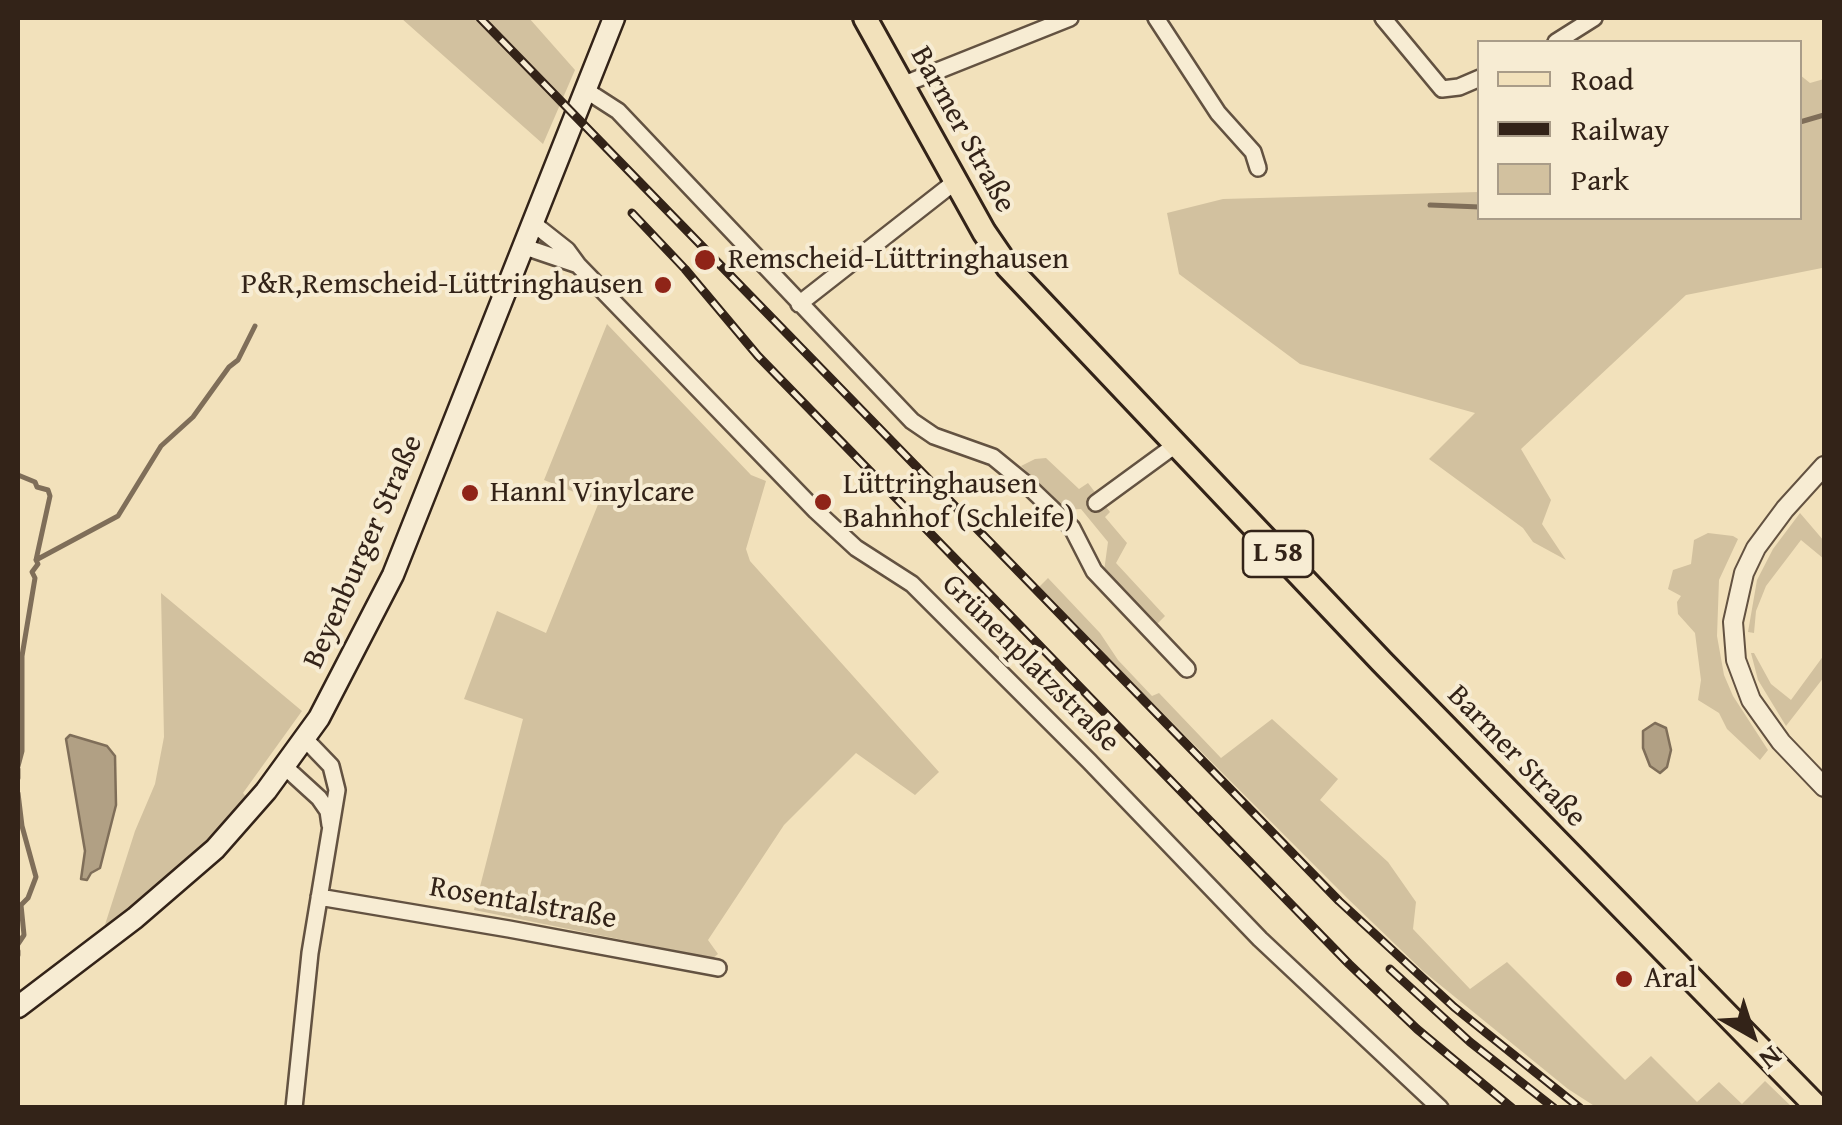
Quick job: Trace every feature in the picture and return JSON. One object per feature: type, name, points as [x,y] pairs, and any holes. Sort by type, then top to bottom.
[{"type":"main road","name":"Beyenburger Straße","points":[[18,1007],[189,874],[225,838],[285,767],[338,685],[393,575],[614,18]]},
{"type":"main road","name":"Barmer Straße","points":[[865,18],[1008,267],[1174,446],[1818,1108]]},
{"type":"street","points":[[902,85],[1070,18]]},
{"type":"street","points":[[1156,18],[1218,113],[1253,152],[1258,168]]},
{"type":"street","points":[[1383,18],[1442,89],[1477,79]]},
{"type":"street","points":[[1559,40],[1594,18]]},
{"type":"street","points":[[586,91],[619,113],[912,420],[934,436],[1008,466],[1072,528],[1094,571],[1187,670]]},
{"type":"street","points":[[798,304],[956,181]]},
{"type":"street","name":"Grünenplatzstraße","points":[[534,224],[560,243],[816,512],[856,548],[912,584],[1260,939],[1440,1108]]},
{"type":"street","name":"Grünenplatzstraße","points":[[524,247],[578,265]]},
{"type":"street","points":[[1096,503],[1174,446]]},
{"type":"street","points":[[1824,466],[1785,508],[1756,548],[1744,573],[1733,622],[1736,660],[1751,700],[1780,742],[1824,787]]},
{"type":"street","points":[[294,1108],[318,897],[336,801],[336,777],[305,739]]},
{"type":"street","points":[[285,767],[320,798],[328,811],[331,832]]},
{"type":"street","name":"Rosentalstraße","points":[[318,897],[510,928],[718,968]]},
{"type":"green space","points":[[401,18],[529,18],[575,70],[543,144]]},
{"type":"green space","points":[[1802,77],[1810,83],[1824,79],[1824,271],[1822,268],[1686,295],[1521,449],[1551,500],[1542,524],[1566,560],[1533,542],[1523,528],[1429,459],[1475,413],[1300,364],[1179,274],[1167,213],[1223,199],[1477,192],[1477,220],[1802,220]]},
{"type":"green space","points":[[607,324],[751,475],[766,481],[746,549],[750,561],[939,772],[915,795],[856,753],[784,825],[708,940],[718,954],[713,958],[474,910],[523,719],[464,699],[497,611],[546,633],[599,502],[544,480]]},
{"type":"green space","points":[[1046,458],[1079,489],[1088,483],[1110,512],[1105,517],[1127,543],[1116,563],[1165,616],[1156,625],[1104,571],[1108,542],[1081,509],[1060,507],[1021,466]]},
{"type":"green space","points":[[1800,513],[1824,541],[1824,559],[1801,540],[1766,586],[1756,611],[1754,633],[1748,632],[1757,580],[1773,549]]},
{"type":"green space","points":[[1708,533],[1738,539],[1719,580],[1717,636],[1724,675],[1733,696],[1768,750],[1760,760],[1727,729],[1719,713],[1698,700],[1701,680],[1695,633],[1678,614],[1681,596],[1668,589],[1673,570],[1691,564],[1694,540]]},
{"type":"green space","points":[[1048,578],[1152,696],[1159,693],[1221,758],[1272,719],[1338,779],[1320,800],[1388,862],[1416,902],[1413,929],[1470,989],[1507,962],[1625,1080],[1651,1056],[1697,1102],[1719,1082],[1742,1104],[1765,1081],[1792,1107],[1596,1107],[1568,1089],[1423,971],[1347,898],[1060,610],[1039,587]]},
{"type":"green space","points":[[161,593],[302,711],[243,793],[246,797],[209,841],[159,890],[103,931],[135,831],[155,784],[164,737]]},
{"type":"green space","points":[[1751,653],[1771,684],[1791,700],[1824,655],[1824,677],[1786,726],[1758,680]]},
{"type":"shaded area","points":[[1655,723],[1666,728],[1671,750],[1667,767],[1660,773],[1650,766],[1643,748],[1643,731]]},
{"type":"shaded area","points":[[70,735],[107,746],[115,756],[116,805],[100,868],[87,880],[81,879],[85,851],[66,739]]},
{"type":"waterway","points":[[1802,121],[1824,115]]},
{"type":"waterway","points":[[1430,205],[1477,207]]},
{"type":"waterway","points":[[36,560],[118,516],[161,446],[193,417],[238,360],[255,326]]},
{"type":"waterway","points":[[18,475],[48,490],[50,496],[38,564],[32,572],[35,578],[22,656],[22,751],[18,766]]},
{"type":"waterway","points":[[18,769],[18,778]]},
{"type":"waterway","points":[[18,793],[22,826],[36,877],[21,905],[24,935],[18,944]]},
{"type":"railway","points":[[480,18],[1339,901],[1454,1007],[1580,1108]]},
{"type":"railway","points":[[632,213],[758,356],[1349,964],[1417,1029],[1512,1108]]},
{"type":"railway","points":[[1390,969],[1470,1042],[1554,1108]]},
{"type":"place","name":"Remscheid-Lüttringhausen","points":[[705,260]]},
{"type":"place","name":"P&R,Remscheid-Lüttringhausen","points":[[663,285]]},
{"type":"place","name":"Hannl Vinylcare","points":[[470,493]]},
{"type":"place","name":"Lüttringhausen Bahnhof (Schleife)","points":[[823,502]]},
{"type":"place","name":"Aral","points":[[1624,979]]}]
